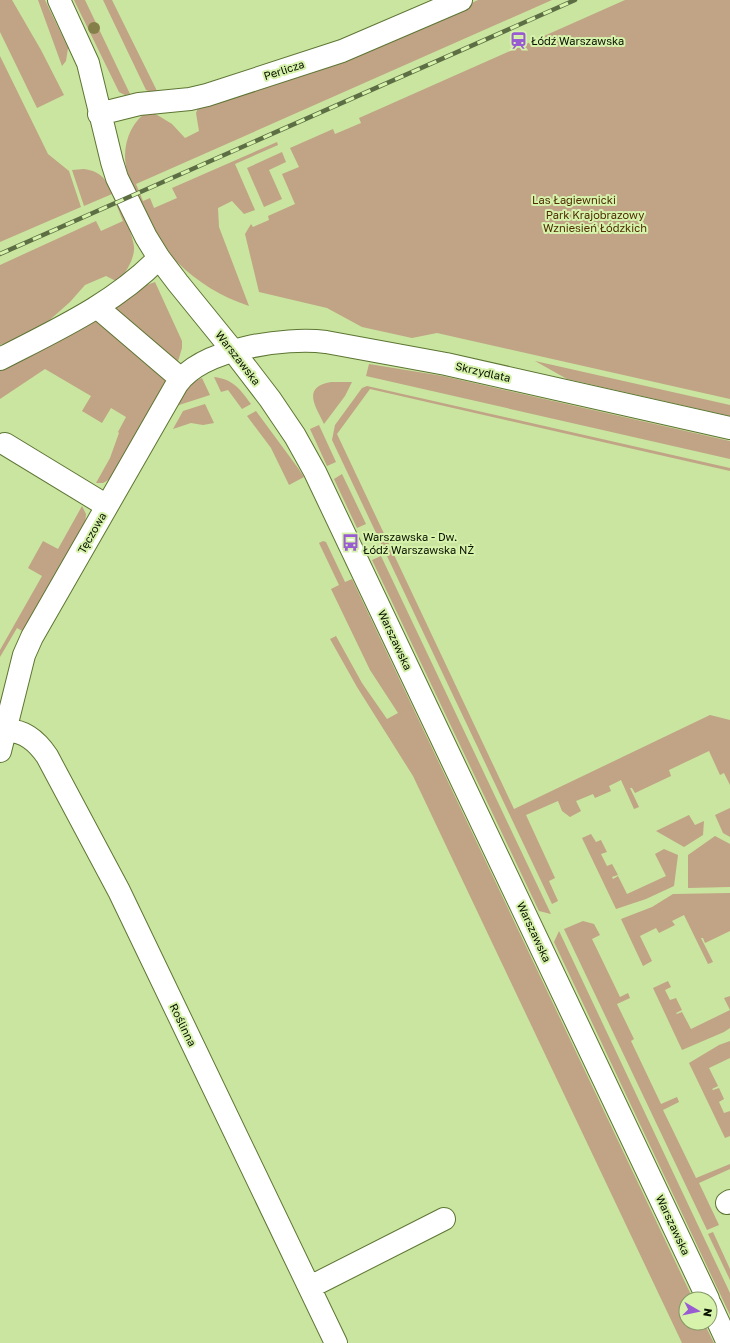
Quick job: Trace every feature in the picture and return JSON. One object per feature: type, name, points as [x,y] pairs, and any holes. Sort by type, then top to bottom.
[{"type":"street","name":"Warszawska","points":[[59,0],[88,63],[99,114],[117,178],[158,258],[234,352],[291,430],[319,478],[704,1291]]},
{"type":"street","name":"Perlicza","points":[[99,114],[139,104],[190,99],[207,95],[342,51],[461,0]]},
{"type":"street","points":[[0,359],[98,308],[123,290],[158,258]]},
{"type":"street","points":[[98,308],[180,379]]},
{"type":"street","name":"Skrzydlata","points":[[234,352],[279,343],[311,341],[334,343],[446,364],[730,428]]},
{"type":"street","name":"Tęczowa","points":[[0,751],[3,731],[28,646],[180,379],[202,364],[234,352]]},
{"type":"street","points":[[5,444],[107,506]]},
{"type":"street","name":"Roślinna","points":[[3,731],[18,732],[30,737],[40,745],[47,756],[119,891],[336,1343]]},
{"type":"street","points":[[310,1287],[444,1219]]},
{"type":"street","points":[[718,1321],[728,1343]]},
{"type":"green space","points":[[0,0],[12,0],[41,50],[64,95],[37,108],[0,32]]},
{"type":"green space","points":[[38,0],[45,0],[68,48],[66,61],[62,66]]},
{"type":"green space","points":[[74,0],[85,0],[130,94],[125,95],[119,92]]},
{"type":"green space","points":[[103,0],[112,0],[159,95],[146,90]]},
{"type":"green space","points":[[478,0],[552,0],[136,184],[143,201],[150,198],[154,208],[177,198],[172,188],[277,142],[278,145],[235,164],[255,210],[244,214],[232,201],[218,208],[219,227],[249,306],[210,288],[177,262],[155,229],[128,176],[125,162],[126,145],[132,129],[142,115],[149,110],[172,124],[185,138],[199,131],[196,113],[199,106],[388,41]]},
{"type":"green space","name":"Las Łagiewnicki","points":[[625,0],[730,0],[730,399],[437,333],[412,338],[362,327],[327,308],[259,292],[245,234],[251,224],[253,227],[269,220],[268,216],[295,204],[282,174],[299,167],[290,148],[333,129],[335,134],[361,123],[359,118]]},
{"type":"green space","points":[[0,56],[48,154],[69,171],[81,207],[0,242]]},
{"type":"green space","points":[[282,152],[286,162],[269,170],[282,199],[264,207],[247,168]]},
{"type":"green space","points":[[84,169],[101,175],[109,185],[118,203],[128,225],[134,244],[134,250],[130,263],[118,282],[106,276],[85,285],[70,302],[36,332],[0,345],[0,265],[96,221],[101,231],[123,221],[112,194],[84,206],[72,170]]},
{"type":"green space","points":[[155,282],[182,341],[182,348],[176,368],[108,309],[141,287]]},
{"type":"green space","points":[[99,315],[170,377],[110,479],[103,483],[96,483],[110,458],[119,433],[118,432],[126,417],[111,408],[102,423],[82,411],[91,396],[45,369],[0,399],[0,368]]},
{"type":"green space","points":[[535,361],[730,405],[730,416],[567,379]]},
{"type":"green space","points":[[369,364],[443,376],[730,441],[730,459],[366,376]]},
{"type":"green space","points":[[214,377],[226,380],[236,386],[251,404],[242,409],[228,390],[221,392]]},
{"type":"green space","points":[[202,378],[210,395],[176,406],[183,393],[189,386]]},
{"type":"green space","points":[[331,382],[352,382],[345,396],[324,424],[315,405],[313,393],[316,388]]},
{"type":"green space","points":[[367,386],[730,468],[730,471],[370,389],[337,434],[514,809],[710,715],[730,720],[730,785],[724,773],[720,775],[709,751],[669,770],[671,776],[635,793],[632,788],[630,788],[639,807],[634,809],[621,780],[609,786],[611,791],[595,798],[593,794],[576,801],[581,811],[570,817],[562,811],[558,801],[526,815],[555,878],[549,881],[558,901],[552,904],[332,440],[335,425],[362,388]]},
{"type":"green space","points":[[205,404],[214,423],[203,425],[191,423],[173,429],[183,411]]},
{"type":"green space","points":[[256,411],[304,477],[289,485],[271,448],[247,416]]},
{"type":"green space","points":[[319,425],[336,462],[327,466],[310,429]]},
{"type":"green space","points":[[342,474],[366,524],[357,528],[334,479]]},
{"type":"green space","points":[[82,506],[86,514],[85,523],[24,632],[17,628],[0,657],[0,650],[42,576],[28,568],[43,541],[58,549]]},
{"type":"green space","points":[[323,541],[326,542],[345,582],[352,579],[689,1291],[678,1291],[678,1331],[708,1331],[714,1343],[682,1343],[413,776],[357,687],[330,639],[336,636],[362,683],[387,719],[398,713],[370,670],[331,589],[339,585],[319,543]]},
{"type":"green space","points":[[381,556],[551,914],[539,911],[372,560]]},
{"type":"green space","points":[[730,808],[730,837],[723,833],[715,815]]},
{"type":"green space","points":[[689,815],[695,825],[704,821],[703,835],[684,847],[656,831]]},
{"type":"green space","points":[[591,834],[596,842],[601,840],[607,852],[601,854],[607,866],[612,864],[618,875],[612,877],[613,879],[618,876],[627,894],[666,876],[655,854],[664,849],[678,855],[674,886],[646,899],[616,909],[582,838]]},
{"type":"green space","points":[[715,836],[730,844],[730,887],[688,888],[688,855]]},
{"type":"green space","points":[[730,893],[730,931],[705,943],[703,938],[701,938],[713,962],[708,964],[684,915],[672,921],[675,925],[659,933],[656,928],[640,936],[652,961],[643,966],[621,919],[652,907],[673,894]]},
{"type":"green space","points":[[583,921],[594,924],[600,935],[592,939],[620,997],[628,993],[630,998],[617,1004],[634,1039],[631,1041],[661,1104],[677,1097],[679,1102],[663,1110],[696,1178],[730,1164],[730,1169],[699,1183],[719,1225],[707,1230],[564,929]]},
{"type":"green space","points":[[559,931],[730,1293],[730,1315],[554,942]]},
{"type":"green space","points":[[668,981],[671,987],[665,990],[670,1000],[676,998],[682,1010],[676,1013],[682,1012],[691,1029],[730,1010],[730,1028],[682,1050],[653,988]]},
{"type":"green space","points":[[730,996],[730,1010],[724,998]]},
{"type":"green space","points":[[730,1041],[730,1058],[709,1068],[718,1086],[712,1089],[719,1088],[724,1099],[719,1102],[724,1113],[730,1111],[730,1136],[725,1138],[689,1063],[719,1045]]},
{"type":"green space","points":[[713,1232],[730,1269],[730,1280],[708,1234]]},
{"type":"railway","points":[[0,254],[575,0]]},
{"type":"place","name":"Łódź Warszawska","points":[[518,41]]},
{"type":"place","name":"Warszawska - Dw. Łódź Warszawska NŻ","points":[[350,543]]},
{"type":"park label","name":"Park Krajobrazowy Wzniesień Łódzkich","points":[[595,221]]}]
